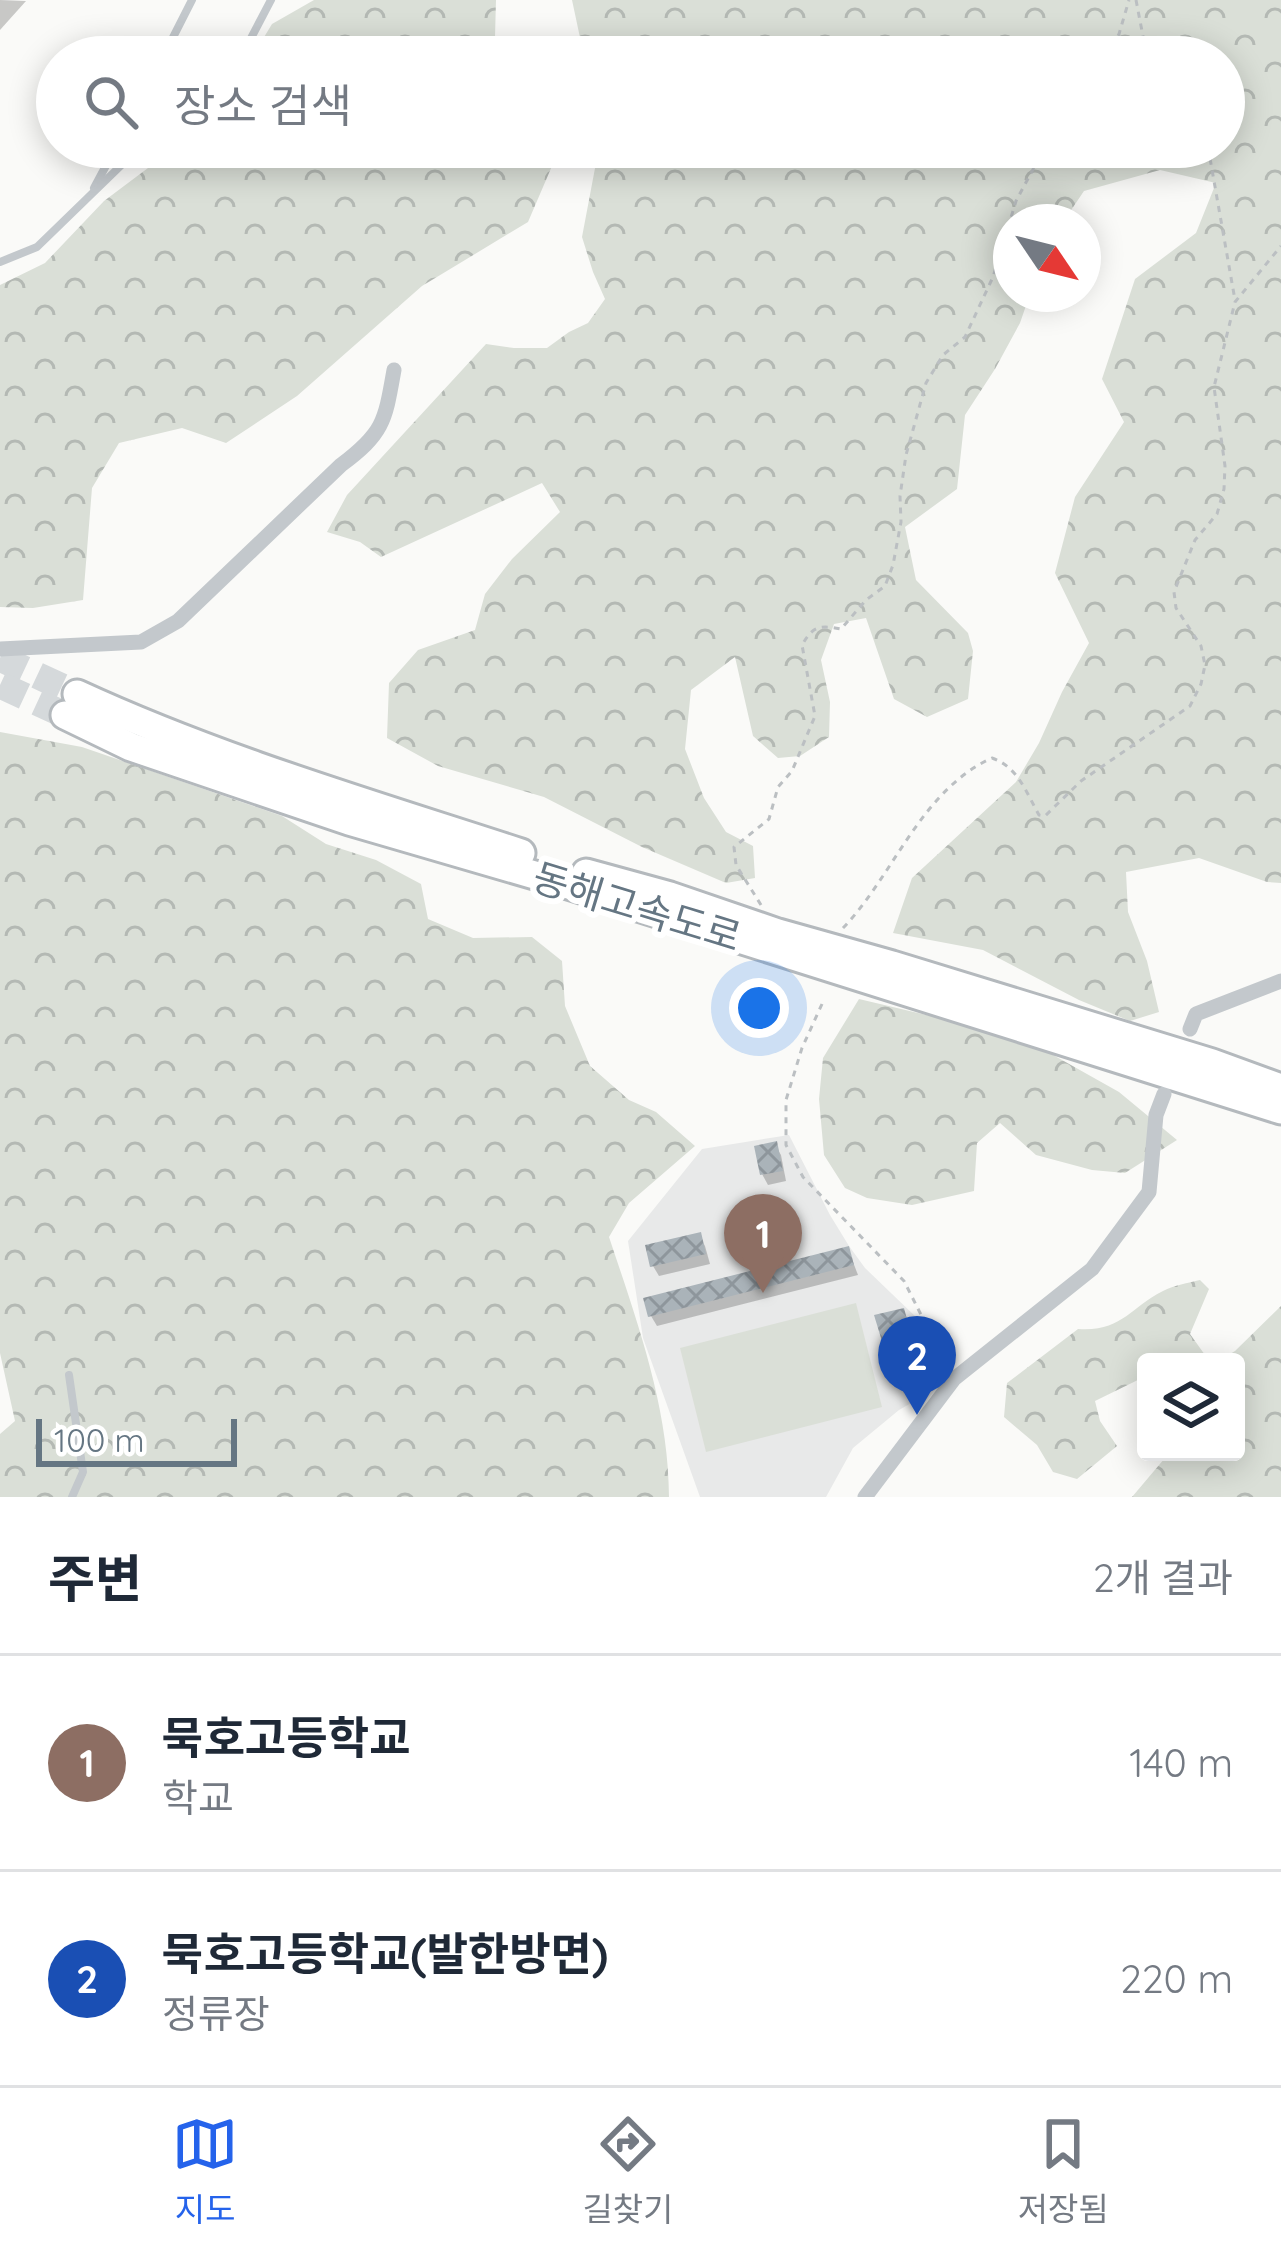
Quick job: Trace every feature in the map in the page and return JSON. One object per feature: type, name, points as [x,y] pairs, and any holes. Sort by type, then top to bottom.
[{"type":"highway","name":"동해고속도로","points":[[1281,1088],[670,896],[562,867],[346,798],[142,724],[71,705],[131,747],[349,821],[1281,1110]]},
{"type":"street","points":[[0,650],[141,642],[178,621],[368,444],[386,413],[394,370]]},
{"type":"street","points":[[1190,1029],[1196,1014],[1281,981]]},
{"type":"street","points":[[865,1497],[954,1379],[1092,1269],[1149,1192],[1156,1115],[1164,1094]]},
{"type":"lane","points":[[174,36],[192,0]]},
{"type":"lane","points":[[252,36],[272,0]]},
{"type":"lane","points":[[91,195],[105,168]]},
{"type":"lane","points":[[0,262],[37,247],[119,168]]},
{"type":"lane","points":[[69,1375],[83,1472],[72,1497]]},
{"type":"path","points":[[1118,36],[1132,0]]},
{"type":"path","points":[[1132,0],[1141,36]]},
{"type":"path","points":[[761,905],[736,865],[734,847],[769,819],[778,788],[793,771],[815,716],[802,645],[811,629],[821,625],[841,629],[885,586],[901,522],[906,455],[926,382],[943,355],[965,337],[993,277],[1016,201],[1034,168]]},
{"type":"path","points":[[838,932],[862,908],[891,860],[942,796],[973,766],[992,758],[1005,762],[1022,781],[1039,815],[1045,816],[1081,781],[1181,713],[1196,696],[1204,657],[1198,638],[1176,608],[1174,592],[1195,540],[1216,514],[1224,489],[1226,466],[1214,387],[1235,302],[1212,168]]},
{"type":"path","points":[[1235,302],[1281,246]]},
{"type":"path","points":[[822,1004],[786,1100],[786,1145],[803,1177],[904,1281],[954,1379]]},
{"type":"shaded area","points":[[789,1135],[849,1246],[917,1318],[934,1390],[899,1410],[853,1448],[826,1497],[700,1497],[643,1338],[628,1241],[702,1149]]},
{"type":"green space","points":[[314,0],[496,0],[495,36],[265,36],[272,24]]},
{"type":"green space","points":[[572,0],[1281,0],[1281,883],[1199,858],[1126,872],[1128,912],[1147,961],[1159,1012],[1130,1021],[983,950],[893,933],[912,878],[1016,782],[1089,643],[1055,573],[1075,497],[1124,422],[1102,379],[1135,279],[1196,233],[1216,183],[1160,170],[1084,191],[1075,204],[993,204],[993,312],[1024,312],[965,415],[957,489],[905,527],[916,580],[968,633],[973,651],[968,699],[927,717],[894,699],[866,618],[834,624],[821,660],[830,702],[829,737],[800,756],[778,758],[753,736],[735,657],[691,690],[685,749],[704,798],[726,832],[753,846],[755,878],[726,883],[544,797],[438,766],[387,738],[389,683],[418,650],[475,630],[485,594],[512,559],[560,512],[542,483],[381,557],[360,542],[327,532],[347,495],[486,344],[547,348],[588,323],[605,299],[582,237],[595,168],[1245,168],[1245,36],[580,36]]},
{"type":"green space","points":[[148,168],[551,168],[528,222],[422,286],[297,396],[226,443],[182,428],[119,443],[92,488],[83,600],[33,608],[0,607],[0,285],[45,263],[104,201]]},
{"type":"green space","points":[[0,732],[82,747],[282,816],[326,844],[376,860],[421,884],[428,919],[473,938],[532,937],[562,961],[565,1006],[590,1066],[695,1146],[629,1203],[609,1237],[657,1398],[669,1497],[0,1497],[0,1434],[15,1421],[0,1353]]},
{"type":"green space","points":[[859,999],[956,1022],[1046,1051],[1119,1092],[1177,1140],[1125,1173],[1092,1170],[1036,1155],[1000,1123],[977,1143],[974,1191],[912,1205],[867,1198],[845,1188],[824,1155],[819,1099],[823,1058]]},
{"type":"green space","points":[[1200,1280],[1209,1289],[1190,1334],[1204,1353],[1137,1353],[1137,1380],[1095,1401],[1100,1421],[1117,1446],[1077,1479],[1053,1472],[1037,1445],[1004,1417],[1007,1383],[1078,1329],[1115,1323],[1176,1286]]},
{"type":"green space","points":[[856,1303],[882,1407],[706,1452],[680,1348]]},
{"type":"green space","points":[[1281,1306],[1281,1497],[1132,1497],[1162,1461],[1245,1461],[1245,1353],[1232,1353]]},
{"type":"building","points":[[777,1141],[783,1171],[760,1175],[754,1146]]},
{"type":"building","points":[[701,1232],[706,1254],[650,1267],[645,1245]]},
{"type":"building","points":[[849,1246],[854,1265],[648,1317],[643,1298]]},
{"type":"building","points":[[904,1308],[922,1375],[895,1384],[874,1315]]},
{"type":"tunnel","points":[[0,658],[77,694]]},
{"type":"tunnel","points":[[0,685],[65,715]]},
{"type":"place","name":"묵호고등학교","points":[[763,1293]]},
{"type":"place","name":"묵호고등학교(발한방면)","points":[[917,1415]]}]
